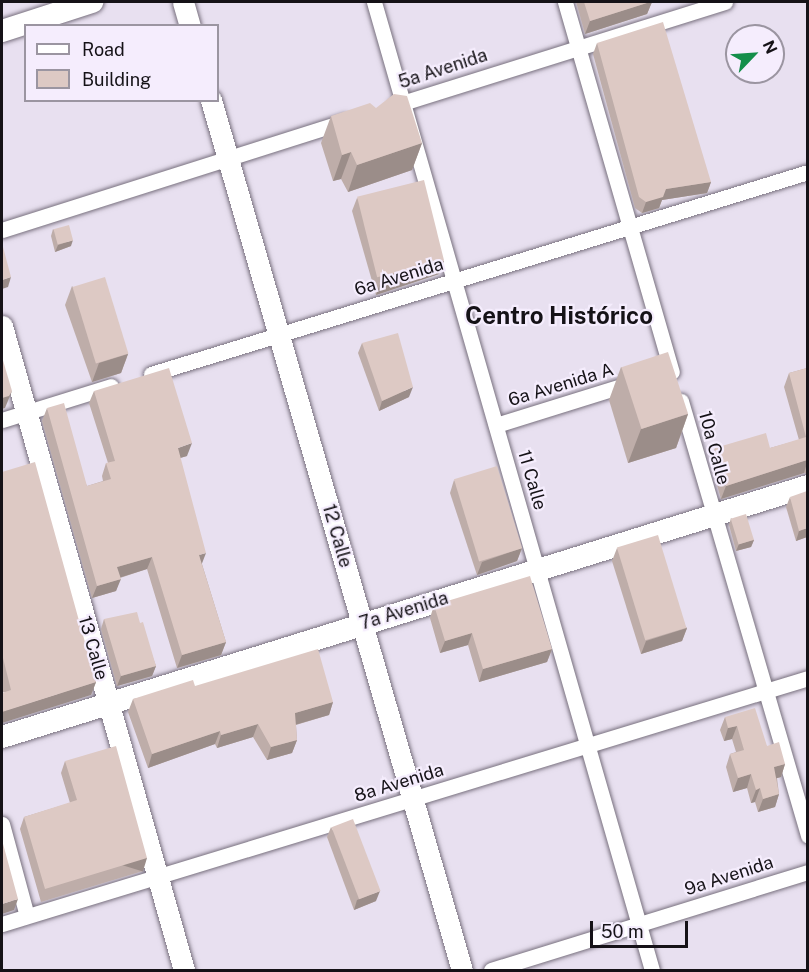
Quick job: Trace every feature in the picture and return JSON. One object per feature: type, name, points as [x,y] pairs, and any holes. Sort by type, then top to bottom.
[{"type":"main road","points":[[2,31],[44,9],[92,2]]},
{"type":"main road","name":"7a Avenida","points":[[2,737],[807,486]]},
{"type":"street","points":[[183,2],[189,24]]},
{"type":"street","name":"11 Calle","points":[[374,2],[652,970]]},
{"type":"street","name":"10a Calle","points":[[565,2],[763,692],[807,836]]},
{"type":"street","name":"5a Avenida","points":[[383,109],[724,2]]},
{"type":"street","name":"12 Calle","points":[[213,102],[462,970]]},
{"type":"street","points":[[2,230],[360,116]]},
{"type":"street","name":"6a Avenida","points":[[2,420],[807,172]]},
{"type":"street","name":"13 Calle","points":[[2,326],[184,970]]},
{"type":"street","name":"6a Avenida A","points":[[496,425],[671,371]]},
{"type":"street","name":"8a Avenida","points":[[2,924],[807,678]]},
{"type":"street","points":[[2,824],[27,916]]},
{"type":"street","name":"9a Avenida","points":[[491,970],[807,872]]},
{"type":"building","points":[[584,2],[650,2],[590,21]]},
{"type":"building","points":[[663,22],[711,182],[666,189],[663,197],[646,202],[639,197],[597,43]]},
{"type":"building","points":[[394,94],[407,96],[422,143],[357,165],[351,152],[342,155],[331,116],[370,103],[376,108]]},
{"type":"building","points":[[424,180],[444,261],[377,277],[357,197]]},
{"type":"building","points":[[69,225],[73,240],[58,245],[54,229]]},
{"type":"building","points":[[2,243],[11,277],[2,280]]},
{"type":"building","points":[[105,277],[128,354],[96,363],[72,287]]},
{"type":"building","points":[[398,333],[413,387],[382,401],[362,343]]},
{"type":"building","points":[[668,352],[688,414],[641,429],[621,367]]},
{"type":"building","points":[[2,357],[12,391],[9,396],[2,398]]},
{"type":"building","points":[[169,368],[192,443],[178,448],[206,553],[199,555],[226,642],[182,655],[152,557],[117,567],[121,579],[97,586],[47,408],[64,403],[87,486],[111,479],[106,463],[115,461],[94,391]]},
{"type":"building","points":[[807,368],[807,460],[726,486],[715,448],[766,433],[770,448],[806,437],[789,373]]},
{"type":"building","points":[[35,462],[96,682],[2,712],[2,693],[11,690],[2,654],[2,472]]},
{"type":"building","points":[[497,466],[522,548],[479,561],[454,479]]},
{"type":"building","points":[[807,491],[807,528],[799,531],[790,497]]},
{"type":"building","points":[[746,514],[754,540],[739,544],[731,519]]},
{"type":"building","points":[[658,535],[686,628],[645,640],[617,548]]},
{"type":"building","points":[[530,576],[552,649],[483,669],[472,633],[445,641],[434,605]]},
{"type":"building","points":[[137,612],[140,623],[143,622],[156,666],[121,676],[104,619]]},
{"type":"building","points":[[318,649],[333,702],[295,713],[297,740],[271,747],[258,724],[221,735],[220,731],[152,754],[133,699],[193,680],[195,686]]},
{"type":"building","points":[[755,708],[767,746],[779,742],[785,764],[774,767],[779,794],[763,799],[760,788],[756,790],[751,774],[738,778],[730,754],[744,750],[737,726],[728,728],[725,717]]},
{"type":"building","points":[[116,746],[147,858],[45,889],[24,817],[77,800],[65,761]]},
{"type":"building","points":[[353,819],[381,891],[359,899],[332,827]]},
{"type":"building","points":[[2,840],[18,899],[2,904]]},
{"type":"district","name":"Centro Histórico","points":[[559,316]]}]
